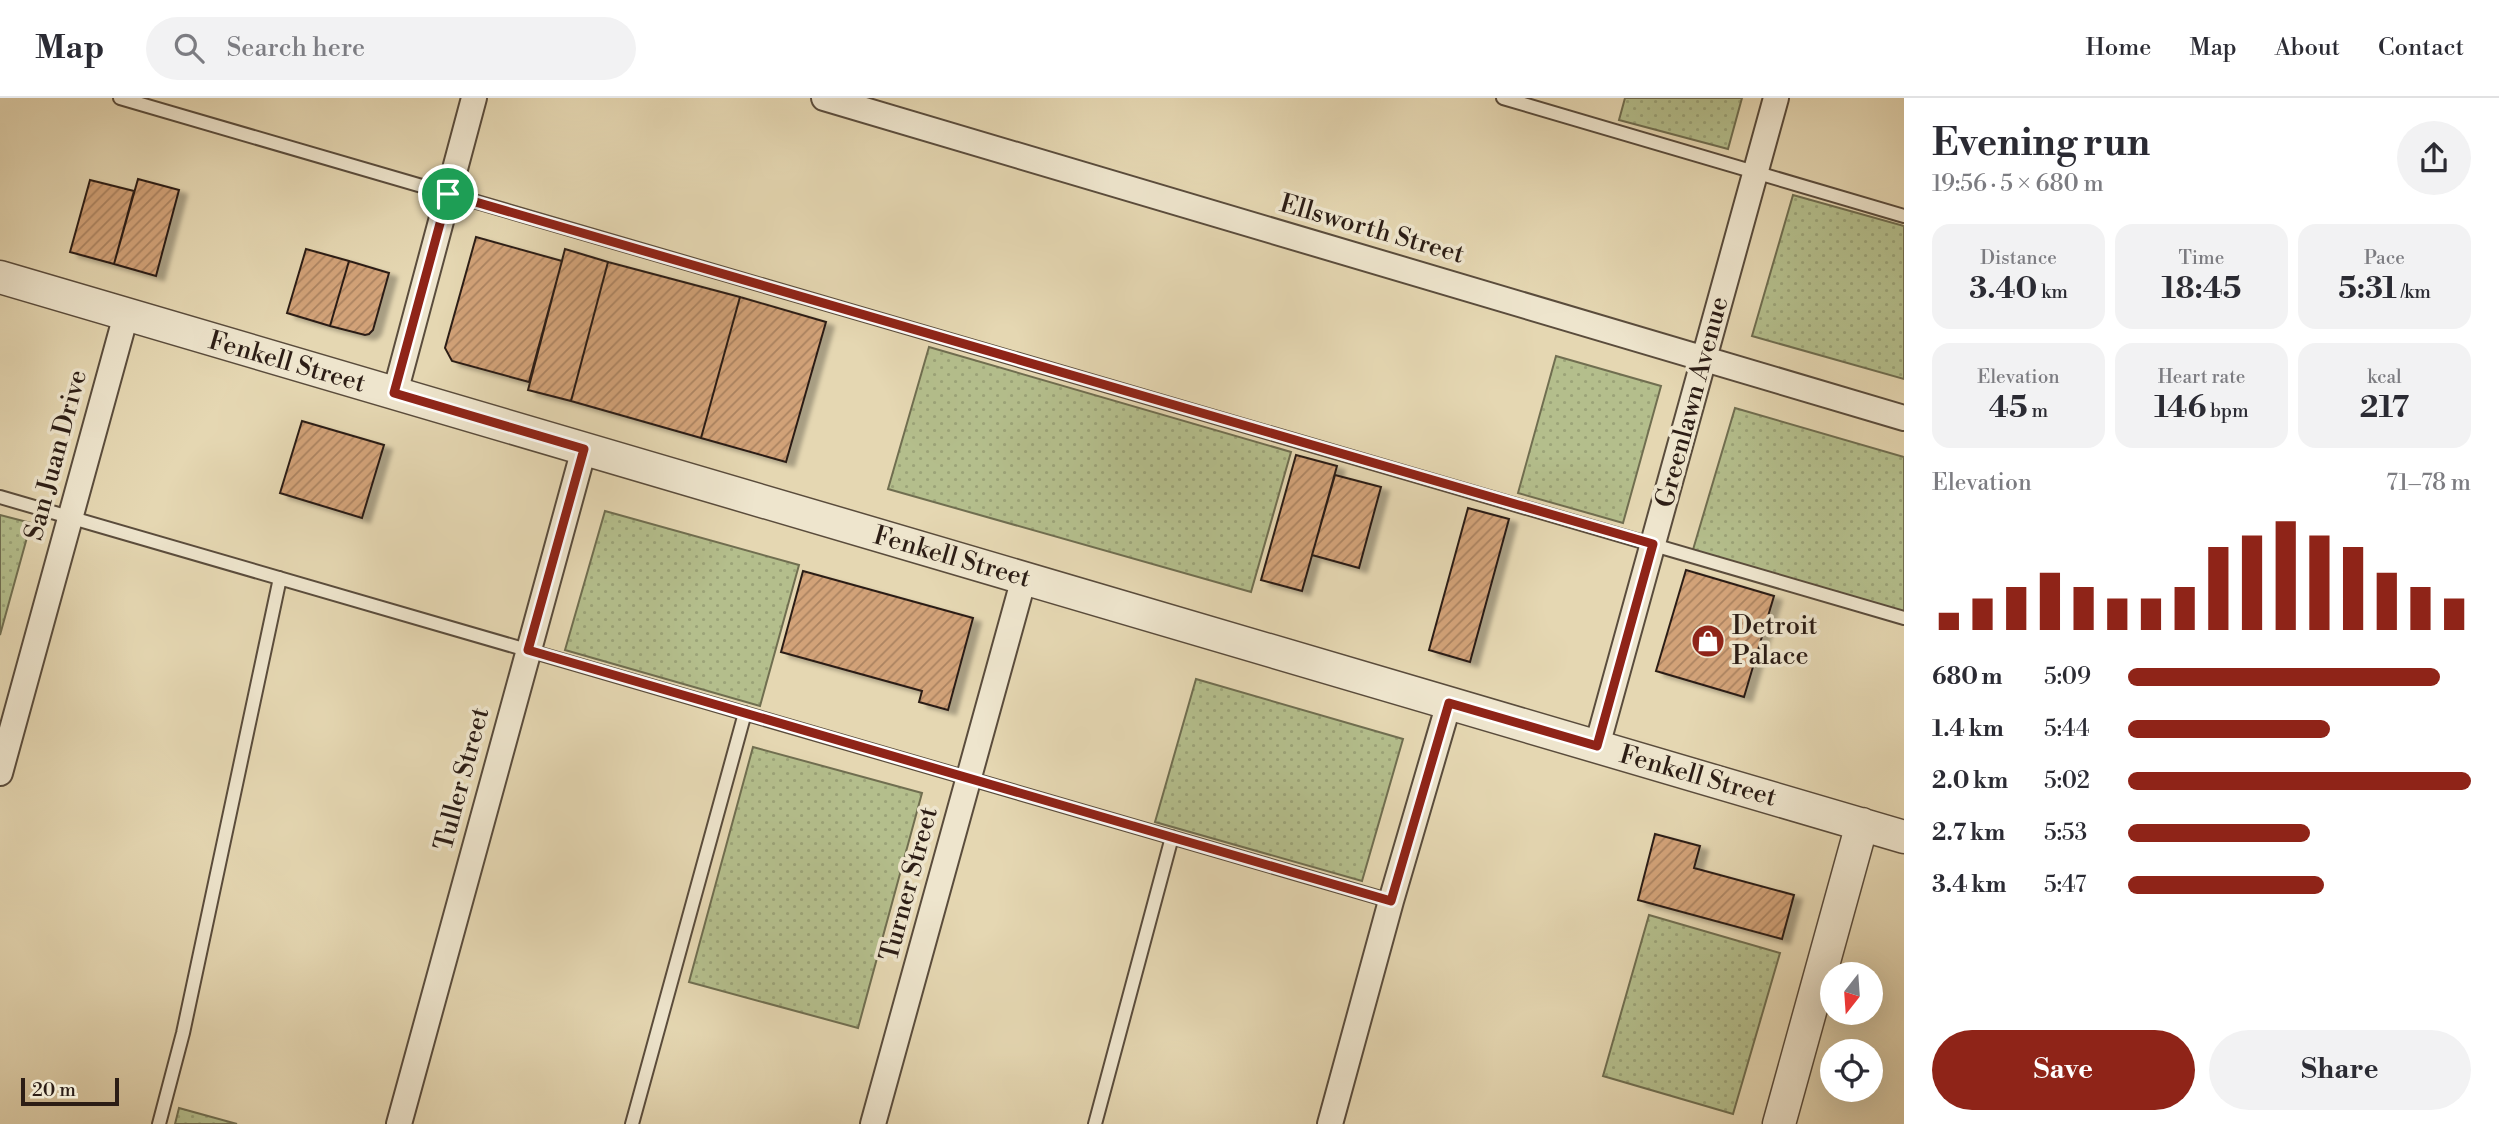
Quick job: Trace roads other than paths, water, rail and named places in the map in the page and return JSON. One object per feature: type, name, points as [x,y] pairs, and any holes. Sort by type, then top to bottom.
[{"type":"street","points":[[394,393],[474,98]]},
{"type":"street","name":"Ellsworth Street","points":[[824,98],[1904,418]]},
{"type":"street","name":"Greenlawn Avenue","points":[[1597,746],[1776,98]]},
{"type":"street","name":"Fenkell Street","points":[[0,277],[1904,837]]},
{"type":"street","name":"San Juan Drive","points":[[0,773],[126,315]]},
{"type":"street","name":"Tuller Street","points":[[398,1124],[584,449]]},
{"type":"street","name":"Turner Street","points":[[873,1124],[1024,578]]},
{"type":"street","points":[[1330,1124],[1449,703]]},
{"type":"street","points":[[1779,1124],[1862,824]]},
{"type":"lane","points":[[120,98],[1904,618]]},
{"type":"lane","points":[[1503,98],[1904,216]]},
{"type":"lane","points":[[0,496],[1391,901]]},
{"type":"lane","points":[[159,1124],[186,1020],[280,578]]},
{"type":"lane","points":[[632,1124],[745,713]]},
{"type":"lane","points":[[1095,1124],[1172,837]]},
{"type":"place","name":"Detroit Palace","points":[[1708,641]]}]
